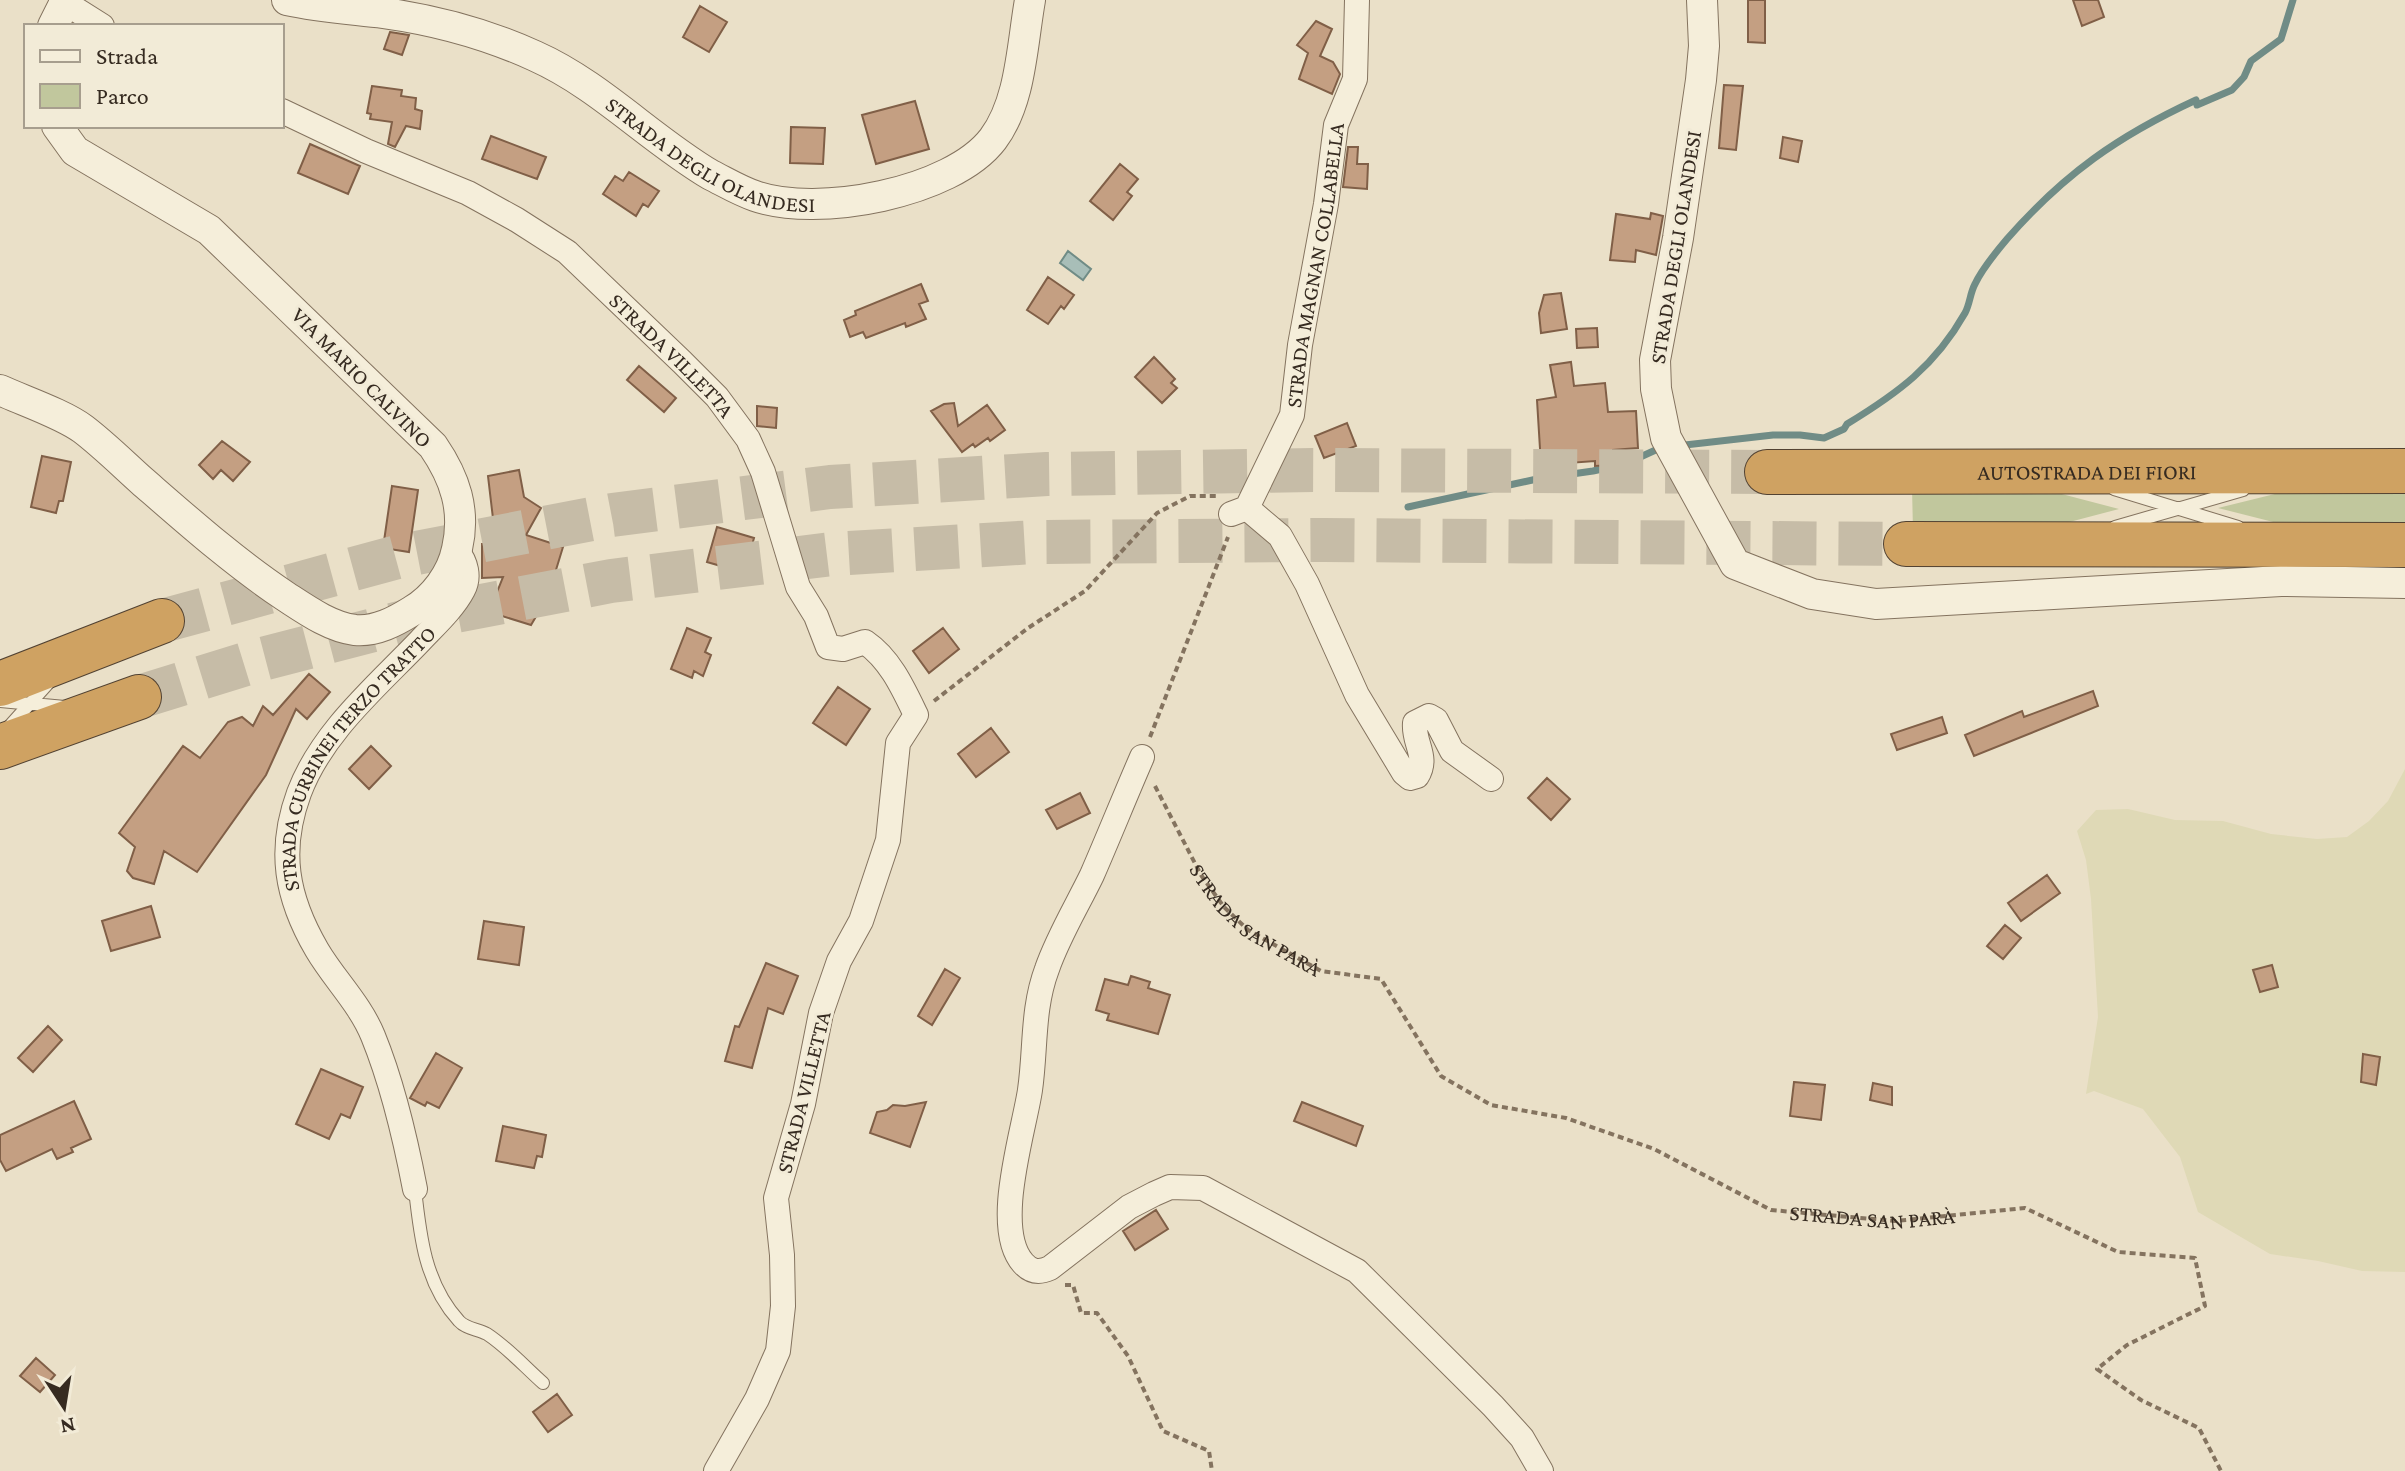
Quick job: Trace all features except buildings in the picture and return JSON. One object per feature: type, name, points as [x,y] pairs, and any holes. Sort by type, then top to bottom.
[{"type":"highway","name":"AUTOSTRADA DEI FIORI","points":[[1767,472],[2403,471]]},
{"type":"highway","points":[[1906,544],[2405,545]]},
{"type":"highway","points":[[15,694],[76,653],[162,621]]},
{"type":"highway","points":[[0,747],[120,704]]},
{"type":"street","name":"STRADA DEGLI OLANDESI","points":[[287,0],[458,28],[535,56],[579,80],[711,174],[755,196],[789,203],[819,204],[842,204],[930,184],[960,167],[991,141],[1013,99],[1030,0]]},
{"type":"street","name":"STRADA MAGNAN COLLABELLA","points":[[1239,511],[1292,415],[1300,345],[1326,204],[1336,125],[1355,79],[1357,0]]},
{"type":"street","name":"STRADA DEGLI OLANDESI","points":[[1702,0],[1704,46],[1701,80],[1678,238],[1655,360],[1656,389],[1666,438],[1732,562],[1812,594],[1876,604],[2281,581],[2405,583]]},
{"type":"street","points":[[61,7],[98,24]]},
{"type":"street","name":"STRADA VILLETTA","points":[[284,112],[366,151],[468,193],[517,220],[576,260],[717,397],[748,439],[763,472],[798,587],[816,616],[828,647],[843,649],[865,642],[873,648],[889,665],[916,715],[898,743],[888,840],[861,921],[839,961],[821,1013],[806,1092],[776,1198],[783,1306],[778,1351],[757,1399],[716,1471]]},
{"type":"street","name":"VIA MARIO CALVINO","points":[[0,390],[80,427],[176,511],[263,581],[308,612],[334,624],[356,630],[393,623],[426,603],[441,585],[457,551],[461,516],[457,492],[449,470],[433,446],[209,230],[75,151],[58,128]]},
{"type":"street","points":[[1239,511],[1280,536],[1307,584],[1357,695],[1404,773],[1410,778],[1420,771],[1423,756],[1414,732],[1415,723],[1429,716],[1436,720],[1452,751],[1491,779]]},
{"type":"street","name":"STRADA CURBINEI TERZO TRATTO","points":[[415,1189],[410,1159],[373,1035],[316,949],[299,911],[286,865],[287,835],[299,792],[319,751],[435,626],[465,588],[467,568],[457,551]]},
{"type":"street","points":[[1142,757],[1092,874],[1047,966],[1037,1001],[1030,1090],[1015,1153],[1010,1217],[1012,1238],[1024,1265],[1040,1272],[1050,1268],[1129,1207],[1170,1187],[1203,1188],[1357,1271],[1493,1406],[1522,1438],[1541,1471]]},
{"type":"lane","points":[[2266,484],[2312,471]]},
{"type":"lane","points":[[2061,472],[2244,529]]},
{"type":"lane","points":[[2061,544],[2251,488]]},
{"type":"lane","points":[[2258,533],[2300,545]]},
{"type":"lane","points":[[0,701],[15,694],[120,704]]},
{"type":"lane","points":[[0,737],[15,694]]},
{"type":"lane","name":"STRADA CURBINEI TERZO TRATTO","points":[[415,1189],[427,1268],[449,1307],[461,1324],[487,1334],[543,1383]]},
{"type":"path","points":[[916,715],[1028,628],[1085,591],[1157,513],[1190,496],[1219,496],[1239,511],[1142,757]]},
{"type":"path","name":"STRADA SAN PARÀ","points":[[1142,757],[1201,875],[1248,930],[1321,971],[1381,979],[1441,1076],[1491,1105],[1566,1118],[1654,1149],[1771,1210],[1895,1221],[2025,1208],[2118,1252],[2195,1258],[2205,1306],[2127,1345],[2097,1369],[2141,1400],[2199,1428],[2221,1471]]},
{"type":"path","points":[[1050,1268],[1048,1286],[1073,1285],[1081,1313],[1097,1313],[1128,1356],[1163,1431],[1209,1451],[1212,1471]]},
{"type":"shaded area","points":[[2405,769],[2405,1272],[2362,1271],[2270,1254],[2198,1212],[2180,1157],[2143,1109],[2094,1091],[2086,1094],[2098,1017],[2091,899],[2086,860],[2077,831],[2096,810],[2128,809],[2175,820],[2223,821],[2271,834],[2317,839],[2347,837],[2369,821],[2388,801]]},
{"type":"green space","points":[[2311,485],[2405,488],[2405,532],[2312,532],[2218,508]]},
{"type":"green space","points":[[1912,487],[2035,487],[2119,509],[2039,530],[1913,531]]},
{"type":"water","points":[[1068,251],[1091,269],[1083,280],[1060,263]]},
{"type":"waterway","points":[[1685,445],[1773,435],[1824,438],[1844,429],[1883,401],[1914,377],[1941,348],[1965,313],[1973,287],[1985,267],[2028,216],[2071,176],[2117,143],[2196,100],[2197,105],[2232,90],[2244,77],[2251,61],[2281,39],[2293,0]]},
{"type":"waterway","points":[[1408,507],[1625,464],[1660,448]]},
{"type":"tunnel","points":[[162,621],[401,556],[612,515],[830,487],[1047,474],[1313,470],[1767,472]]},
{"type":"tunnel","points":[[139,697],[255,661],[419,618],[611,581],[832,554],[1035,542],[1324,540],[1906,544]]}]
